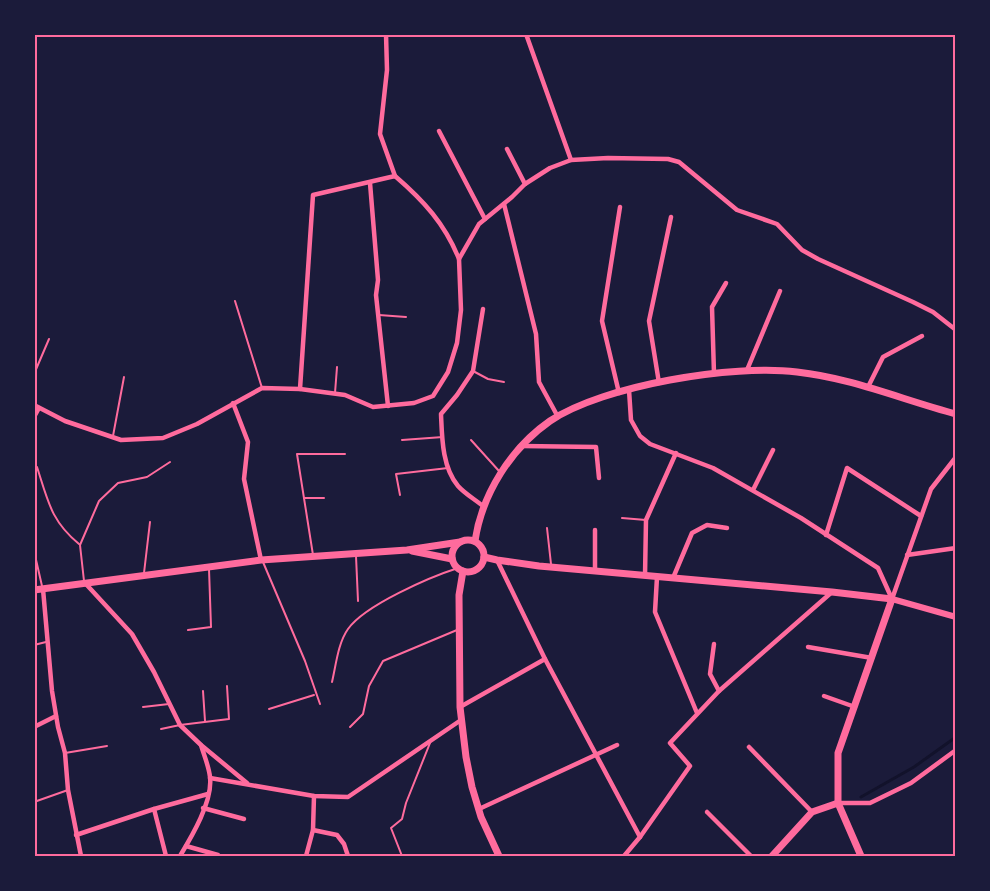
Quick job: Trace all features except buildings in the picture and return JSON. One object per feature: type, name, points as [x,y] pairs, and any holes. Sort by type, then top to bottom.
[{"type":"main road","points":[[475,542],[490,490],[522,446],[550,421],[594,400],[629,390],[714,374],[747,370],[779,370],[825,376],[956,414]]},
{"type":"main road","points":[[34,590],[261,560],[407,550],[465,540],[475,542],[482,548],[484,556],[483,561],[472,571],[461,569],[452,559],[407,550]]},
{"type":"main road","points":[[452,559],[453,549],[460,542]]},
{"type":"main road","points":[[484,556],[497,560],[551,567],[892,599],[838,753],[838,803],[861,856]]},
{"type":"main road","points":[[461,569],[459,595],[461,720],[466,757],[479,809],[499,856]]},
{"type":"main road","points":[[772,856],[812,812],[838,803]]},
{"type":"street","points":[[34,417],[37,407],[64,421],[121,440],[163,438],[197,424],[262,388],[300,388],[335,393],[373,407],[414,403],[433,396],[448,372],[457,343],[461,309],[459,260],[451,238],[422,200],[395,176],[380,134],[387,70],[386,34]]},
{"type":"street","points":[[526,34],[571,160]]},
{"type":"street","points":[[439,131],[485,219]]},
{"type":"street","points":[[507,149],[525,184]]},
{"type":"street","points":[[459,260],[479,224],[525,184],[550,168],[571,160],[668,159],[680,162],[737,210],[777,224],[802,250],[818,260],[933,312],[956,330]]},
{"type":"street","points":[[300,388],[313,195],[395,176]]},
{"type":"street","points":[[370,183],[378,280],[376,295],[388,406]]},
{"type":"street","points":[[504,204],[536,334],[539,382],[558,417]]},
{"type":"street","points":[[619,393],[602,321],[620,207]]},
{"type":"street","points":[[659,383],[649,321],[671,218]]},
{"type":"street","points":[[714,374],[712,308],[726,283]]},
{"type":"street","points":[[747,370],[780,291]]},
{"type":"street","points":[[483,309],[473,371],[441,414],[442,437],[448,468],[458,486],[484,507]]},
{"type":"street","points":[[868,387],[883,357],[922,336]]},
{"type":"street","points":[[629,390],[632,420],[640,436],[650,444],[713,468],[753,490],[878,568],[892,599],[956,617]]},
{"type":"street","points":[[233,404],[248,442],[244,479],[261,560]]},
{"type":"street","points":[[522,446],[596,447],[599,478]]},
{"type":"street","points":[[753,490],[772,450]]},
{"type":"street","points":[[645,576],[646,520],[676,453]]},
{"type":"street","points":[[892,599],[931,489],[956,457]]},
{"type":"street","points":[[826,535],[848,468],[921,516]]},
{"type":"street","points":[[673,578],[692,533],[706,525],[727,528]]},
{"type":"street","points":[[595,571],[596,530]]},
{"type":"street","points":[[907,555],[956,548]]},
{"type":"street","points":[[497,560],[545,659],[640,837]]},
{"type":"street","points":[[657,577],[655,612],[697,713]]},
{"type":"street","points":[[84,582],[132,634],[180,724],[201,745],[249,785]]},
{"type":"street","points":[[43,589],[56,716],[65,753],[68,790],[81,856]]},
{"type":"street","points":[[624,856],[690,766],[670,743],[719,691],[832,592]]},
{"type":"street","points":[[714,644],[710,674],[719,691]]},
{"type":"street","points":[[808,647],[872,658]]},
{"type":"street","points":[[460,707],[545,659]]},
{"type":"street","points":[[824,696],[855,707]]},
{"type":"street","points":[[34,727],[56,716]]},
{"type":"street","points":[[210,778],[314,796],[348,797],[461,720]]},
{"type":"street","points":[[180,856],[208,794],[210,778],[201,745]]},
{"type":"street","points":[[479,809],[617,745]]},
{"type":"street","points":[[749,747],[812,812]]},
{"type":"street","points":[[838,803],[870,803],[911,783],[954,751],[956,759]]},
{"type":"street","points":[[76,835],[208,794]]},
{"type":"street","points":[[306,856],[313,830],[314,796]]},
{"type":"street","points":[[203,808],[244,819]]},
{"type":"street","points":[[154,809],[166,856]]},
{"type":"street","points":[[707,812],[751,856]]},
{"type":"street","points":[[313,830],[337,835],[348,856]]},
{"type":"street","points":[[186,846],[218,855]]},
{"type":"lane","points":[[235,301],[262,388]]},
{"type":"lane","points":[[379,315],[406,317]]},
{"type":"lane","points":[[34,374],[49,339]]},
{"type":"lane","points":[[335,393],[337,367]]},
{"type":"lane","points":[[473,371],[488,379],[504,382]]},
{"type":"lane","points":[[113,437],[124,377]]},
{"type":"lane","points":[[402,440],[442,437]]},
{"type":"lane","points":[[471,440],[501,473]]},
{"type":"lane","points":[[314,556],[297,453],[345,454]]},
{"type":"lane","points":[[84,582],[80,544],[99,501],[118,483],[147,477],[170,462]]},
{"type":"lane","points":[[37,467],[52,513],[63,531],[80,544]]},
{"type":"lane","points":[[400,495],[396,474],[448,468]]},
{"type":"lane","points":[[304,498],[324,498]]},
{"type":"lane","points":[[622,518],[646,520]]},
{"type":"lane","points":[[144,576],[150,522]]},
{"type":"lane","points":[[547,528],[551,567]]},
{"type":"lane","points":[[34,551],[43,589]]},
{"type":"lane","points":[[356,553],[358,601]]},
{"type":"lane","points":[[261,560],[305,661],[320,704]]},
{"type":"lane","points":[[188,630],[211,627],[209,568]]},
{"type":"lane","points":[[332,682],[347,630],[358,617],[436,575],[461,569]]},
{"type":"lane","points":[[350,727],[363,714],[369,686],[383,661],[459,630]]},
{"type":"lane","points":[[34,645],[48,642]]},
{"type":"lane","points":[[161,729],[180,724],[229,719],[227,686]]},
{"type":"lane","points":[[203,691],[205,722]]},
{"type":"lane","points":[[268,709],[316,694]]},
{"type":"lane","points":[[143,707],[169,704]]},
{"type":"lane","points":[[402,856],[391,828],[402,819],[406,803],[432,739]]},
{"type":"lane","points":[[65,753],[107,746]]},
{"type":"lane","points":[[34,802],[68,790]]},
{"type":"waterway","points":[[861,797],[914,767],[956,737]]}]
